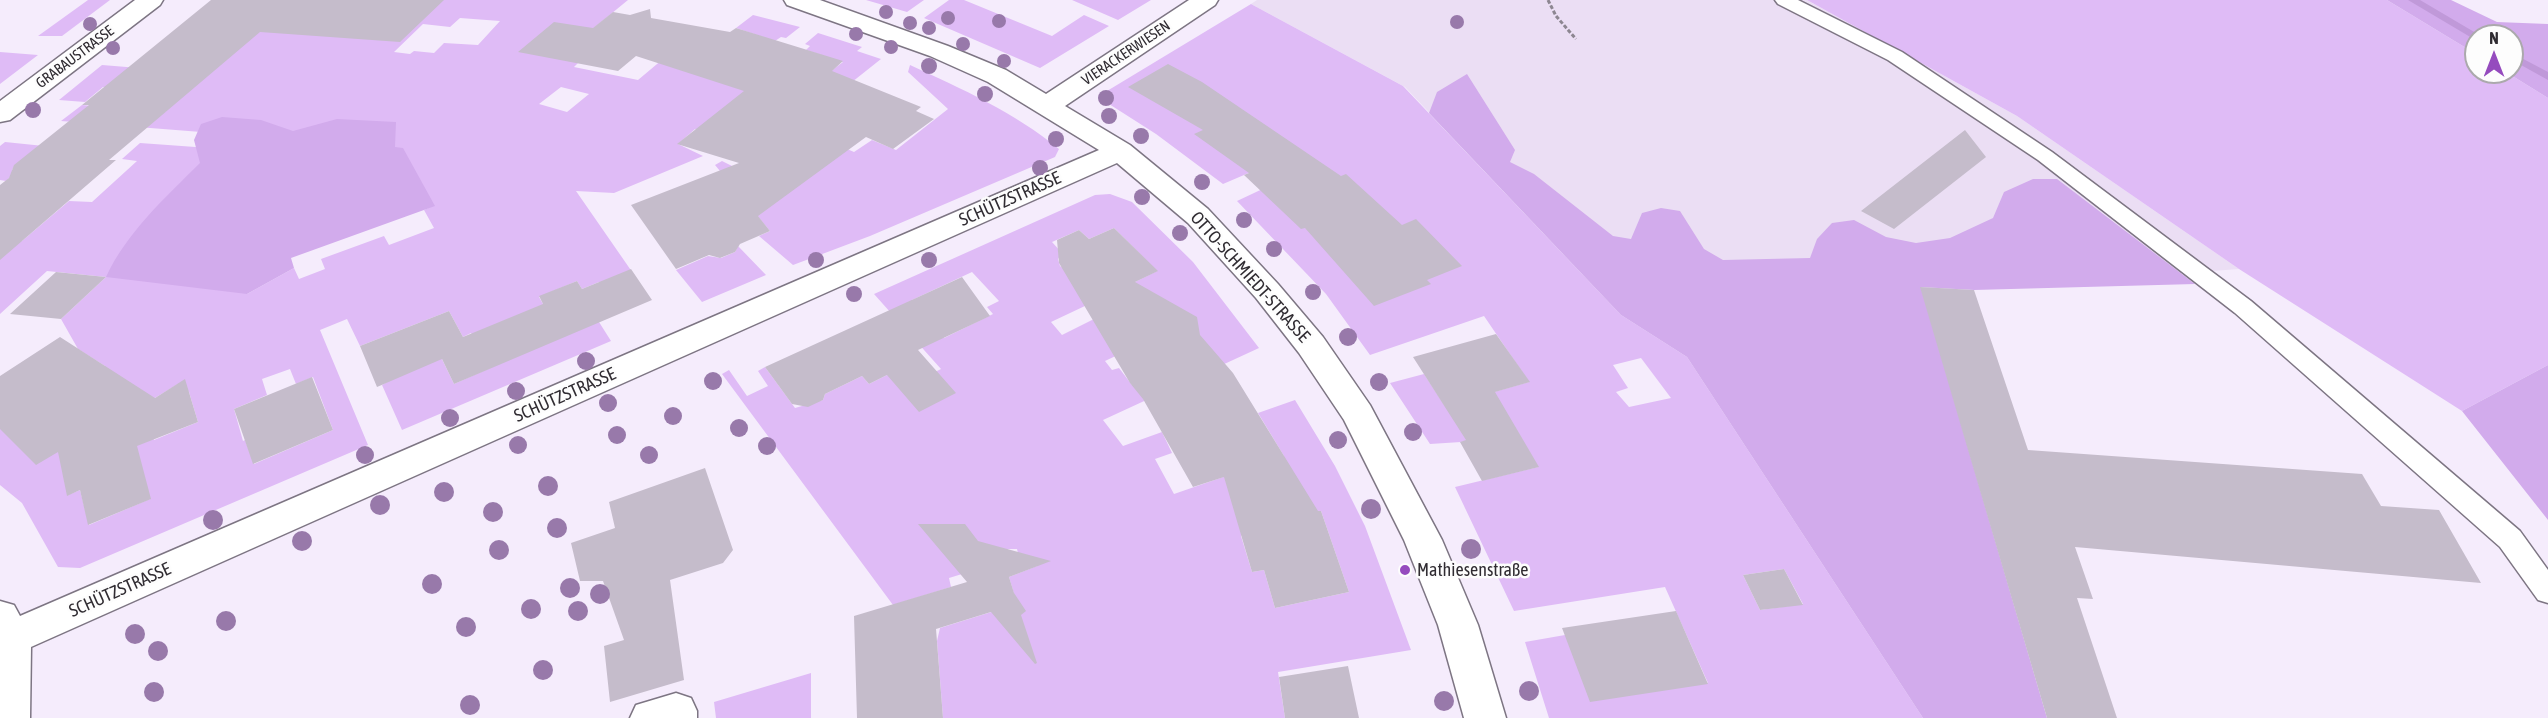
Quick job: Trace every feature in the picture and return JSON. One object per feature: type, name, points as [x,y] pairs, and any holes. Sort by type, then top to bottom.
[{"type":"street","name":"GRABAUSTRASSE","points":[[0,114],[150,0]]},
{"type":"street","name":"OTTO-SCHMIEDT-STRASSE","points":[[796,0],[867,23],[997,76],[1120,151],[1198,216],[1267,291],[1311,345],[1358,414],[1424,540],[1458,625],[1485,718]]},
{"type":"street","name":"VIERACKERWIESEN","points":[[1046,106],[1206,0]]},
{"type":"street","name":"SCHÜTZSTRASSE","points":[[5,628],[1120,151]]},
{"type":"street","points":[[5,628],[9,718]]},
{"type":"street","points":[[651,718],[676,711],[676,718]]},
{"type":"lane","points":[[1784,0],[1895,56],[2045,156],[2243,307],[2510,540],[2548,592]]},
{"type":"path","points":[[1548,0],[1556,16],[1576,39]]},
{"type":"shaded area","points":[[88,0],[110,0],[62,36],[38,36]]},
{"type":"shaded area","points":[[288,0],[628,0],[567,50],[578,63],[574,67],[638,80],[663,59],[792,101],[843,62],[806,50],[810,46],[805,44],[818,33],[862,47],[857,51],[881,59],[847,86],[737,142],[695,129],[678,144],[703,156],[614,193],[576,191],[637,279],[605,292],[599,282],[582,289],[577,281],[539,297],[543,304],[599,322],[611,341],[402,430],[382,385],[439,353],[454,384],[490,368],[471,333],[463,337],[449,311],[360,346],[347,319],[320,330],[368,445],[80,568],[58,567],[22,503],[0,485],[0,416],[105,366],[78,349],[61,319],[106,277],[47,271],[0,314],[0,240],[22,241],[69,201],[92,202],[137,161],[122,159],[140,143],[237,150],[247,294],[294,268],[299,279],[325,269],[321,259],[384,236],[389,245],[434,228],[424,210],[434,205],[303,140],[61,121],[82,105],[166,112],[146,91],[103,87],[85,102],[59,100],[102,65],[176,71]],"holes":[[[460,18],[500,21],[478,45],[444,43],[434,53],[394,52],[423,24],[450,27]],[[561,87],[589,94],[567,112],[539,104]],[[290,369],[296,384],[313,377],[333,430],[254,464],[245,440],[243,441],[234,409],[267,395],[262,379]],[[178,384],[189,392],[198,422],[154,440],[145,418],[135,410]],[[139,457],[150,499],[89,525],[80,490],[68,495]]]},
{"type":"shaded area","points":[[866,0],[924,0],[907,12]]},
{"type":"shaded area","points":[[949,0],[964,0],[1052,36],[1084,15],[1109,26],[1040,68],[924,18]]},
{"type":"shaded area","points":[[1072,0],[1151,0],[1118,20]]},
{"type":"shaded area","points":[[1257,0],[1807,0],[2017,116],[2239,269],[1621,315],[1405,87],[1251,4]]},
{"type":"shaded area","points":[[1807,0],[2387,0],[2464,47],[2464,84],[2524,83],[2548,98],[2548,365],[2462,411],[2239,269],[2017,116]]},
{"type":"shaded area","points":[[2387,0],[2451,0],[2497,22],[2548,24],[2548,98],[2524,83],[2524,24],[2464,24],[2464,47]]},
{"type":"shaded area","points":[[1251,4],[1403,86],[1621,315],[1687,357],[1923,718],[1549,718],[1525,642],[1565,635],[1708,683],[1665,587],[1514,611],[1455,487],[1538,467],[1516,429],[1461,442],[1430,444],[1390,383],[1424,374],[1445,406],[1529,382],[1484,316],[1370,355],[1326,294],[1237,201],[1288,177],[1272,163],[1223,184],[1156,134],[1109,104],[1107,91]],"holes":[[[1641,358],[1671,398],[1629,407],[1616,392],[1628,388],[1613,365]],[[1784,569],[1803,604],[1760,610],[1743,575]]]},
{"type":"shaded area","points":[[753,15],[800,27],[786,38],[781,37],[775,41],[736,28]]},
{"type":"shaded area","points":[[0,52],[38,55],[0,84]]},
{"type":"shaded area","points":[[910,65],[987,102],[1024,124],[1059,149],[1055,157],[870,236],[793,265],[759,236],[770,231],[715,165],[722,161],[752,176],[817,136],[854,152],[872,140],[896,150],[948,109],[908,72]]},
{"type":"shaded area","points":[[1467,74],[1515,150],[1510,162],[1534,174],[1613,236],[1631,239],[1642,213],[1661,208],[1680,211],[1704,249],[1723,260],[1810,258],[1817,239],[1832,223],[1854,220],[1886,237],[1916,243],[1950,238],[1993,218],[2004,192],[2033,179],[2057,179],[2195,284],[1974,290],[1921,287],[2047,718],[1923,718],[1687,357],[1621,315],[1429,113],[1437,92]]},
{"type":"shaded area","points":[[222,117],[261,120],[293,131],[337,119],[396,122],[395,147],[403,148],[435,206],[291,258],[294,268],[247,294],[106,277],[136,230],[200,163],[194,140],[201,124]]},
{"type":"shaded area","points":[[5,142],[44,146],[15,165],[12,170],[15,173],[6,181],[0,180],[0,146]]},
{"type":"shaded area","points":[[1110,194],[1132,202],[1193,262],[1259,348],[1103,420],[1123,446],[1162,432],[1172,453],[1155,459],[1174,494],[1284,456],[1258,413],[1295,400],[1335,466],[1365,526],[1411,650],[1278,672],[1285,718],[943,718],[937,641],[940,628],[1017,604],[1009,577],[1037,566],[1021,565],[1017,549],[1008,549],[998,563],[949,578],[951,587],[893,605],[722,374],[729,370],[747,396],[768,386],[758,371],[765,367],[795,408],[823,400],[825,394],[862,376],[869,384],[897,370],[937,371],[941,369],[874,294],[1095,195]],"holes":[[[1114,228],[1157,271],[1105,297],[1060,266],[1058,259],[1062,253],[1052,242],[1079,230],[1089,239]],[[972,272],[999,301],[987,307],[993,314],[944,338],[912,300]],[[1087,305],[1098,317],[1062,335],[1051,322]],[[1196,318],[1198,328],[1132,385],[1119,368],[1112,370],[1105,361]],[[1321,511],[1349,592],[1275,608],[1264,570],[1252,572],[1241,536],[1254,524]]]},
{"type":"shaded area","points":[[738,246],[766,275],[702,302],[676,270],[708,256],[721,258],[735,252]]},
{"type":"shaded area","points":[[2548,365],[2548,520],[2462,411]]},
{"type":"shaded area","points":[[811,673],[811,718],[716,718],[714,702]]},
{"type":"building","points":[[211,0],[444,0],[400,42],[260,32],[109,160],[116,160],[0,260],[0,185],[9,178],[14,165],[89,105],[82,105]]},
{"type":"building","points":[[650,9],[651,18],[730,32],[736,28],[843,61],[832,71],[921,107],[916,111],[934,119],[893,149],[866,137],[758,216],[770,231],[740,244],[735,252],[720,258],[709,255],[676,269],[631,205],[739,163],[677,144],[744,91],[636,56],[618,71],[518,52],[554,22],[593,28],[613,12],[630,15]]},
{"type":"building","points":[[1168,64],[1202,82],[1341,176],[1346,174],[1402,225],[1416,219],[1462,266],[1427,280],[1431,284],[1374,306],[1305,228],[1301,229],[1244,175],[1249,173],[1194,134],[1203,130],[1128,87]]},
{"type":"building","points":[[1965,130],[1986,157],[1894,229],[1861,211]]},
{"type":"building","points":[[1114,228],[1158,271],[1135,282],[1197,317],[1200,335],[1233,373],[1318,511],[1321,511],[1349,592],[1275,608],[1264,570],[1252,572],[1224,477],[1193,487],[1143,399],[1130,383],[1059,263],[1057,240],[1079,230],[1089,239]]},
{"type":"building","points":[[631,269],[652,300],[454,384],[442,359],[377,387],[360,346],[449,311],[463,337],[543,304],[539,296],[577,281],[582,289]]},
{"type":"building","points":[[56,272],[106,277],[61,319],[10,314]]},
{"type":"building","points":[[962,277],[990,316],[918,350],[956,393],[919,412],[887,375],[869,384],[862,376],[825,394],[823,400],[808,407],[792,404],[765,367]]},
{"type":"building","points":[[1920,287],[1974,290],[2028,450],[2362,474],[2381,506],[2439,510],[2481,583],[2075,547],[2093,599],[2077,598],[2117,718],[2047,718]]},
{"type":"building","points":[[1496,334],[1530,382],[1495,392],[1539,467],[1482,481],[1460,442],[1466,440],[1413,357]]},
{"type":"building","points":[[60,337],[155,398],[185,379],[198,422],[137,446],[151,499],[88,525],[80,490],[67,496],[58,452],[36,465],[0,429],[0,376]]},
{"type":"building","points":[[312,377],[333,430],[253,464],[234,409]]},
{"type":"building","points":[[705,468],[733,550],[723,563],[670,580],[684,680],[610,702],[604,646],[624,640],[603,581],[580,581],[571,543],[615,528],[609,502]]},
{"type":"building","points":[[918,524],[965,524],[978,541],[1051,561],[1009,577],[1014,593],[1026,611],[1021,615],[1037,663],[1035,664],[991,612],[936,629],[943,718],[857,718],[854,616],[967,582]]},
{"type":"building","points":[[1784,569],[1803,605],[1760,610],[1743,575]]},
{"type":"building","points":[[1676,611],[1708,684],[1590,702],[1562,628]]},
{"type":"building","points":[[1348,666],[1359,718],[1285,718],[1279,677]]},
{"type":"waterway","points":[[2413,0],[2464,29]]},
{"type":"waterway","points":[[2524,63],[2548,77]]},
{"type":"place","name":"Mathiesenstraße","points":[[1405,570]]}]
